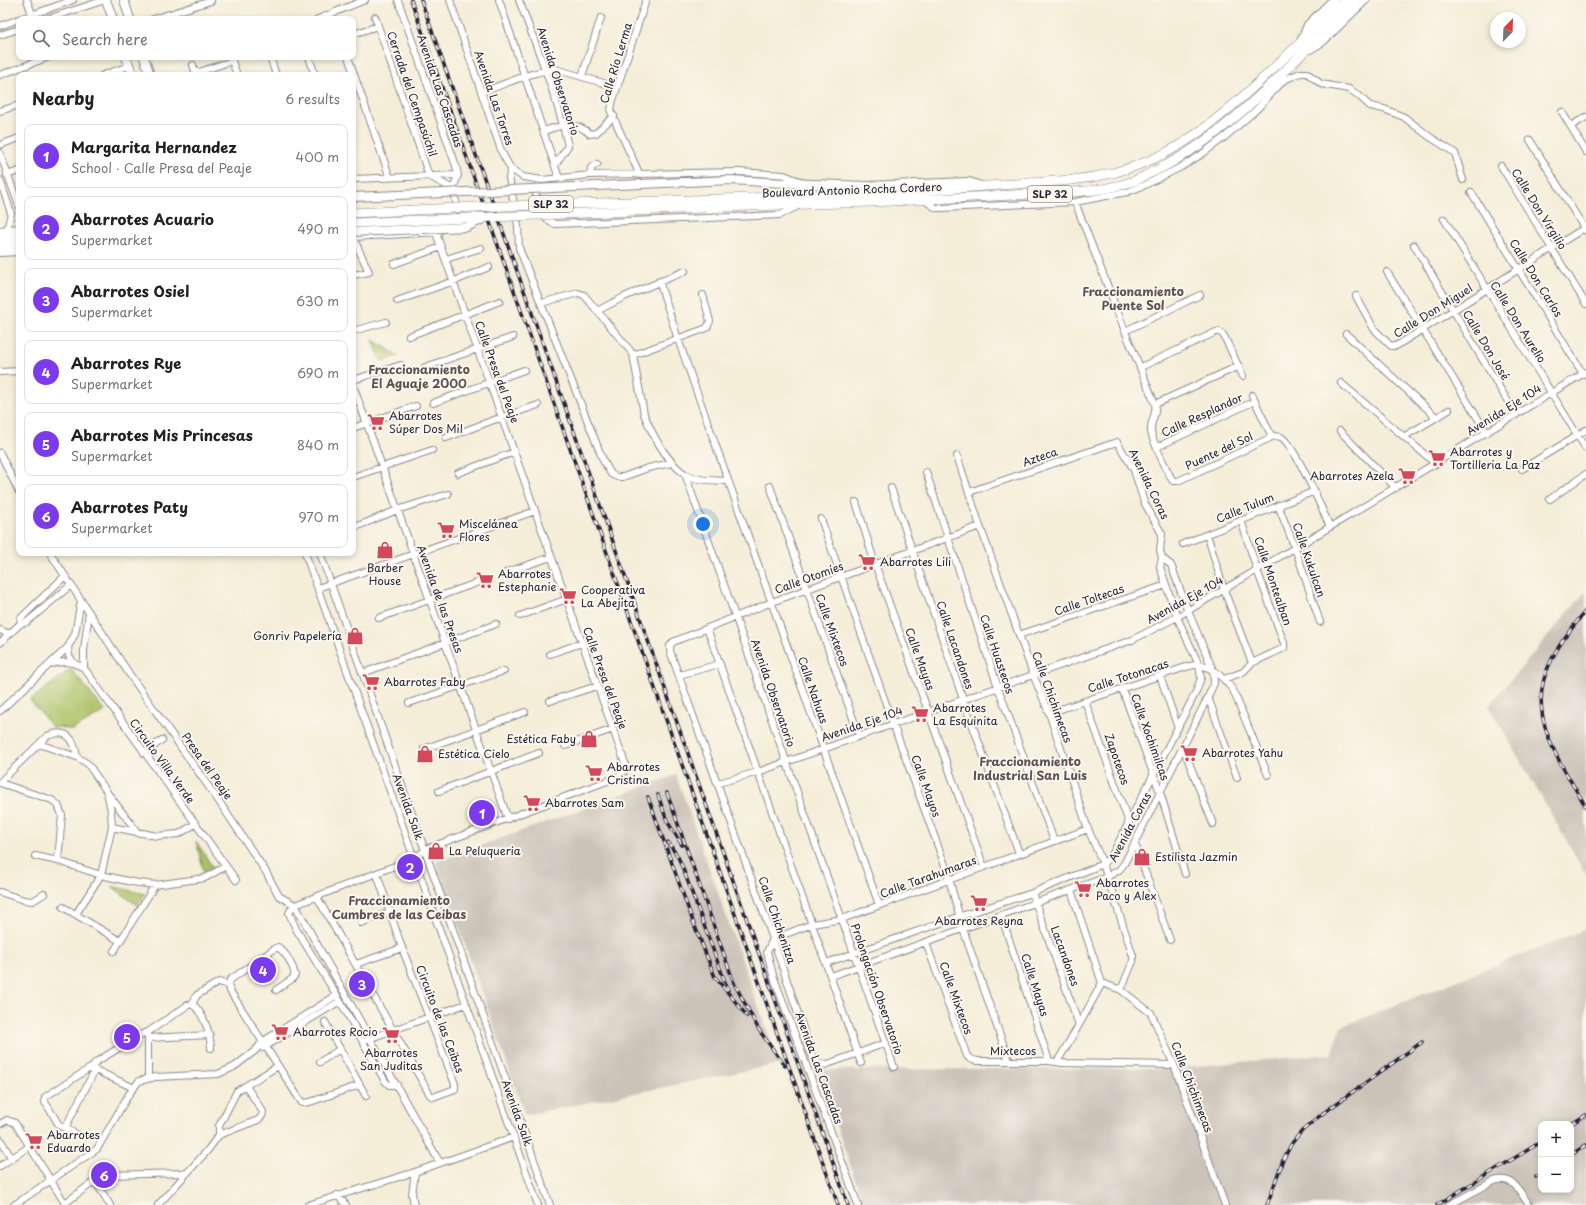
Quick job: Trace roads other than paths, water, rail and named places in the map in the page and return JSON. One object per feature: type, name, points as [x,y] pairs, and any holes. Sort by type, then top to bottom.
[{"type":"highway","name":"Boulevard Antonio Rocha Cordero","points":[[356,213],[477,207],[749,202],[802,204],[924,200],[1074,192],[1093,190],[1131,182],[1166,166],[1194,149],[1282,78],[1302,48],[1340,4],[1355,0]]},
{"type":"highway","name":"Boulevard Antonio Rocha Cordero","points":[[356,223],[485,218],[749,202],[1072,180],[1102,176],[1128,169],[1152,160],[1176,148],[1224,114],[1302,48]]},
{"type":"highway","points":[[2,240],[16,237]]},
{"type":"highway","points":[[2,240],[16,243]]},
{"type":"main road","points":[[105,0],[112,16]]},
{"type":"main road","points":[[124,0],[129,16]]},
{"type":"main road","name":"Boulevard Antonio Rocha Cordero","points":[[1302,48],[1322,42],[1366,0]]},
{"type":"main road","points":[[127,60],[132,72]]},
{"type":"main road","points":[[146,60],[149,72]]},
{"type":"main road","points":[[356,197],[730,180],[867,186],[969,182],[982,186]]},
{"type":"main road","points":[[356,232],[467,227],[485,218]]},
{"type":"main road","points":[[16,231],[2,240],[16,249]]},
{"type":"street","points":[[27,0],[33,16]]},
{"type":"street","points":[[35,16],[70,0]]},
{"type":"street","points":[[56,16],[105,0]]},
{"type":"street","points":[[325,16],[365,0]]},
{"type":"street","name":"Avenida Las Cascadas","points":[[398,0],[458,175]]},
{"type":"street","name":"Avenida Las Torres","points":[[450,0],[502,153],[511,169]]},
{"type":"street","points":[[499,0],[559,178]]},
{"type":"street","name":"Avenida Observatorio","points":[[520,0],[546,70],[564,125],[568,146],[555,165]]},
{"type":"street","name":"Calle Río Lerma","points":[[640,174],[611,112],[617,87],[646,0]]},
{"type":"street","points":[[162,16],[210,1]]},
{"type":"street","name":"Cerrada del Cempasúchil","points":[[375,17],[429,176]]},
{"type":"street","points":[[582,76],[601,18]]},
{"type":"street","points":[[0,26],[16,20]]},
{"type":"street","points":[[356,33],[378,26]]},
{"type":"street","points":[[0,35],[16,30]]},
{"type":"street","points":[[0,75],[41,60]]},
{"type":"street","points":[[201,72],[229,60]]},
{"type":"street","points":[[231,60],[236,72]]},
{"type":"street","points":[[271,60],[275,72]]},
{"type":"street","points":[[310,60],[314,72]]},
{"type":"street","points":[[349,60],[353,72]]},
{"type":"street","points":[[193,65],[195,72]]},
{"type":"street","points":[[112,72],[129,66]]},
{"type":"street","points":[[482,92],[525,76],[555,69],[617,87]]},
{"type":"street","points":[[924,200],[936,208],[941,208],[1075,202],[1127,192],[1145,185],[1181,167],[1226,136],[1256,110],[1282,78],[1300,73],[1306,73],[1321,84],[1349,90],[1358,95],[1370,106],[1384,109],[1404,117],[1454,153],[1463,180]]},
{"type":"street","points":[[356,80],[390,178]]},
{"type":"street","points":[[0,111],[16,106]]},
{"type":"street","points":[[1562,112],[1586,152]]},
{"type":"street","points":[[544,131],[564,125],[576,126],[585,129],[590,134],[596,133],[614,116]]},
{"type":"street","points":[[1571,126],[1586,117]]},
{"type":"street","points":[[0,145],[16,139]]},
{"type":"street","points":[[1530,140],[1585,229]]},
{"type":"street","points":[[0,153],[16,198]]},
{"type":"street","points":[[590,175],[591,168],[597,164]]},
{"type":"street","name":"Calle Don Virgilio","points":[[1501,166],[1586,304]]},
{"type":"street","points":[[671,463],[648,468],[617,478],[611,474],[603,460],[518,248],[518,226],[509,178],[511,169],[523,177],[542,180],[590,175],[740,172],[784,175],[808,184]]},
{"type":"street","points":[[7,175],[16,172]]},
{"type":"street","points":[[356,179],[458,175],[453,189],[460,218],[458,225],[451,230],[436,233],[356,237]]},
{"type":"street","points":[[429,176],[453,189]]},
{"type":"street","points":[[0,180],[11,213],[2,240]]},
{"type":"street","points":[[542,180],[536,192],[537,205],[541,213],[555,224],[780,215],[802,204]]},
{"type":"street","name":"Calle Don Carlos","points":[[1471,192],[1584,373]]},
{"type":"street","points":[[1075,202],[1155,404],[1156,413],[1151,422],[1151,432],[1157,447]]},
{"type":"street","name":"Calle Don Aurelio","points":[[1444,219],[1586,449]]},
{"type":"street","name":"Calle Don Miguel","points":[[1356,296],[1374,329],[1391,346],[1396,346],[1518,269],[1585,229]]},
{"type":"street","name":"Calle Presa del Peaje","points":[[295,905],[415,858],[426,849],[618,777],[624,772],[625,763],[436,233]]},
{"type":"street","points":[[356,244],[369,272],[356,274]]},
{"type":"street","name":"Calle Don José","points":[[1414,245],[1516,415]]},
{"type":"street","points":[[394,264],[441,247]]},
{"type":"street","points":[[446,259],[481,248]]},
{"type":"street","points":[[397,301],[454,282],[489,267]]},
{"type":"street","points":[[596,311],[659,281],[685,271]]},
{"type":"street","points":[[1387,272],[1487,433]]},
{"type":"street","name":"Calle Nahuas","points":[[659,281],[728,481],[879,905]]},
{"type":"street","points":[[541,303],[581,293],[629,348],[633,355],[647,423],[671,463],[685,474],[701,480],[728,481]]},
{"type":"street","points":[[633,355],[707,328],[710,324],[703,294]]},
{"type":"street","points":[[1125,331],[1200,295]]},
{"type":"street","points":[[409,336],[500,301]]},
{"type":"street","points":[[356,331],[386,322]]},
{"type":"street","points":[[1141,367],[1216,332],[1220,332],[1224,336],[1244,376]]},
{"type":"street","points":[[1346,334],[1436,417]]},
{"type":"street","points":[[425,367],[513,337]]},
{"type":"street","points":[[356,379],[401,365]]},
{"type":"street","points":[[1155,404],[1239,366]]},
{"type":"street","points":[[433,404],[524,370]]},
{"type":"street","points":[[0,372],[16,371]]},
{"type":"street","name":"Avenida Eje 104","points":[[718,782],[758,772],[1132,640],[1177,617],[1224,590],[1436,464],[1584,373]]},
{"type":"street","points":[[1342,383],[1436,464]]},
{"type":"street","name":"Avenida de las Presas","points":[[356,393],[508,819]]},
{"type":"street","name":"Calle Resplandor","points":[[1252,394],[1272,437]]},
{"type":"street","name":"Calle Resplandor","points":[[1157,447],[1255,401]]},
{"type":"street","points":[[446,438],[538,405]]},
{"type":"street","points":[[356,427],[416,406]]},
{"type":"street","points":[[1405,436],[1449,410]]},
{"type":"street","points":[[1522,470],[1586,430]]},
{"type":"street","points":[[1340,431],[1396,488]]},
{"type":"street","points":[[1272,437],[1278,436],[1282,438],[1290,448],[1315,491],[1330,527]]},
{"type":"street","name":"Puente del Sol","points":[[1157,447],[1173,481],[1178,481],[1272,437]]},
{"type":"street","name":"Azteca","points":[[969,492],[1117,442]]},
{"type":"street","name":"Avenida Coras","points":[[826,963],[1032,893],[1103,864],[1112,855],[1154,776],[1196,692],[1201,678],[1199,665],[1177,617],[1160,567],[1162,558],[1160,550],[1162,534],[1144,502],[1134,470],[1117,442]]},
{"type":"street","points":[[356,476],[432,450]]},
{"type":"street","points":[[458,473],[514,452]]},
{"type":"street","points":[[0,453],[16,486]]},
{"type":"street","name":"Calle Chichimecas","points":[[957,456],[1019,635],[1049,713],[1088,829],[1103,864],[1133,956],[1133,962],[1121,990]]},
{"type":"street","name":"Calle Huastecos","points":[[926,472],[998,687],[1054,841]]},
{"type":"street","name":"Avenida Observatorio","points":[[685,474],[842,919]]},
{"type":"street","points":[[1550,499],[1586,474]]},
{"type":"street","name":"Calle Mixtecos","points":[[770,486],[859,736]]},
{"type":"street","name":"Calle Lacandones","points":[[891,488],[963,699],[1019,853]]},
{"type":"street","name":"Calle Tulum","points":[[1182,544],[1315,491]]},
{"type":"street","points":[[356,527],[398,510],[448,494]]},
{"type":"street","name":"Calle Mayas","points":[[856,502],[875,564],[984,867]]},
{"type":"street","name":"Calle Kukulcan","points":[[1278,505],[1295,548],[1320,622]]},
{"type":"street","points":[[318,588],[535,511]]},
{"type":"street","name":"Calle Mayos","points":[[821,519],[893,724],[950,879],[961,916],[963,929],[1009,1061]]},
{"type":"street","name":"Calle Montealban","points":[[1241,520],[1257,570],[1284,643],[1284,648],[1252,663]]},
{"type":"street","name":"Calle Otomíes","points":[[670,646],[673,642],[772,602],[980,526]]},
{"type":"street","points":[[1207,534],[1224,590],[1252,663],[1243,672],[1224,679]]},
{"type":"street","name":"Presa del Peaje","points":[[52,556],[80,600],[218,800],[266,872],[279,896],[295,905]]},
{"type":"street","name":"Avenida Salk","points":[[306,556],[538,1205]]},
{"type":"street","name":"Avenida Salk","points":[[321,556],[426,849],[550,1205]]},
{"type":"street","points":[[507,572],[552,557]]},
{"type":"street","name":"Avenida Coras","points":[[830,976],[859,967],[1107,877],[1124,864],[1214,683],[1213,670],[1188,611],[1172,565],[1162,558]]},
{"type":"street","points":[[20,624],[21,618],[65,576]]},
{"type":"street","points":[[379,618],[482,581]]},
{"type":"street","points":[[0,644],[20,624],[27,622],[70,585]]},
{"type":"street","name":"Calle Toltecas","points":[[1019,635],[1166,585]]},
{"type":"street","points":[[520,616],[567,599]]},
{"type":"street","points":[[0,711],[68,647],[76,634],[80,600]]},
{"type":"street","points":[[84,668],[84,650],[89,612]]},
{"type":"street","points":[[78,623],[88,624]]},
{"type":"street","points":[[363,673],[496,624]]},
{"type":"street","points":[[707,628],[862,1064]]},
{"type":"street","points":[[0,630],[9,634]]},
{"type":"street","points":[[550,654],[582,643]]},
{"type":"street","name":"Calle Chichenitza","points":[[670,646],[670,651],[718,782],[813,1058],[818,1063],[825,1065],[858,1053]]},
{"type":"street","points":[[68,647],[69,656],[74,663]]},
{"type":"street","name":"Circuito Villa Verde","points":[[50,664],[66,662],[74,663],[84,668],[236,880]]},
{"type":"street","points":[[679,675],[720,664]]},
{"type":"street","points":[[1199,665],[1213,670],[1224,679],[1233,690],[1268,774]]},
{"type":"street","name":"Calle Totonacas","points":[[1049,713],[1122,688],[1199,665]]},
{"type":"street","points":[[409,703],[504,671]]},
{"type":"street","points":[[1160,676],[1178,728]]},
{"type":"street","points":[[550,701],[598,686]]},
{"type":"street","name":"Calle Xochimilcas","points":[[1122,688],[1160,792],[1185,874]]},
{"type":"street","points":[[1208,697],[1237,778]]},
{"type":"street","name":"Zapotecos","points":[[1086,701],[1129,823]]},
{"type":"street","points":[[424,748],[525,712]]},
{"type":"street","points":[[564,746],[613,729]]},
{"type":"street","points":[[58,861],[62,815],[58,805],[52,800],[0,782],[47,736],[56,733],[64,734],[71,738],[75,746],[77,757]]},
{"type":"street","points":[[144,753],[162,740]]},
{"type":"street","points":[[40,744],[77,757],[88,764],[138,833]]},
{"type":"street","points":[[1183,747],[1213,824]]},
{"type":"street","points":[[439,791],[538,753]]},
{"type":"street","points":[[76,914],[101,875],[112,827],[111,811],[107,792]]},
{"type":"street","points":[[112,827],[157,836],[180,834],[195,824]]},
{"type":"street","name":"Calle Tarahumaras","points":[[773,939],[812,924],[842,919],[1088,829]]},
{"type":"street","points":[[1135,844],[1170,940]]},
{"type":"street","points":[[35,856],[58,861],[101,875],[132,882],[155,885],[205,878],[226,866]]},
{"type":"street","name":"Circuito de las Ceibas","points":[[318,897],[430,1095],[433,1097],[438,1096],[455,1088],[455,1084],[402,948],[377,874]]},
{"type":"street","points":[[114,952],[155,885]]},
{"type":"street","points":[[1056,1062],[1079,1025],[1102,983],[1071,890]]},
{"type":"street","points":[[0,892],[24,900],[33,901],[44,894]]},
{"type":"street","name":"Lacandones","points":[[1032,893],[1079,1025]]},
{"type":"street","points":[[397,1085],[389,1085],[386,1081],[296,929],[289,913],[291,908],[295,905],[397,1085],[440,1163]]},
{"type":"street","points":[[63,907],[120,941]]},
{"type":"street","points":[[361,923],[390,912]]},
{"type":"street","name":"Calle Mayas","points":[[1001,916],[1049,1061]]},
{"type":"street","name":"Prolongación Observatorio","points":[[842,919],[894,1067]]},
{"type":"street","name":"Avenida Las Cascadas","points":[[773,939],[766,952],[773,975],[858,1205]]},
{"type":"street","name":"Calle Mixtecos","points":[[926,943],[967,1056],[970,1059]]},
{"type":"street","points":[[276,990],[292,979],[295,974],[294,969],[283,951],[278,948],[274,949],[230,980],[228,985],[230,992],[302,1103],[310,1102],[360,1085]]},
{"type":"street","points":[[356,964],[402,948]]},
{"type":"street","points":[[148,1035],[188,1005],[192,1004],[197,995],[219,982],[228,985]]},
{"type":"street","name":"Calle Chichimecas","points":[[1102,983],[1121,990],[1151,1013],[1174,1065],[1225,1205]]},
{"type":"street","points":[[14,1205],[97,1149],[139,1082],[155,1077],[218,1074],[234,1067],[256,1050],[338,998]]},
{"type":"street","points":[[192,1004],[197,1008],[210,1034],[211,1048]]},
{"type":"street","points":[[362,1041],[466,1004]]},
{"type":"street","points":[[325,1022],[366,1096]]},
{"type":"street","points":[[475,1029],[487,1026]]},
{"type":"street","points":[[65,1128],[96,1062],[142,1034],[210,1034]]},
{"type":"street","points":[[148,1035],[148,1079]]},
{"type":"street","points":[[858,1053],[886,1043]]},
{"type":"street","points":[[320,1062],[340,1048]]},
{"type":"street","name":"Mixtecos","points":[[970,1059],[977,1061],[1049,1061],[1174,1065]]},
{"type":"street","points":[[219,1135],[218,1126],[237,1091],[278,1066]]},
{"type":"street","points":[[76,1134],[59,1125],[45,1102],[45,1097],[87,1070],[93,1069],[134,1088]]},
{"type":"street","points":[[158,1205],[207,1151],[219,1135],[258,1120],[262,1116],[262,1112],[246,1086]]},
{"type":"street","points":[[0,1124],[7,1120],[15,1123],[65,1204],[95,1181],[107,1176],[186,1173]]},
{"type":"street","points":[[308,1205],[415,1172],[514,1137]]},
{"type":"street","points":[[0,1139],[12,1159]]},
{"type":"street","points":[[0,1166],[30,1146]]},
{"type":"street","points":[[414,1205],[412,1194],[415,1172]]},
{"type":"street","points":[[1449,1205],[1500,1179],[1508,1180],[1519,1190],[1529,1205]]},
{"type":"street","points":[[95,1181],[110,1205]]},
{"type":"street","points":[[337,1195],[346,1205]]},
{"type":"railway","points":[[411,0],[838,1205]]},
{"type":"railway","points":[[421,0],[848,1205]]},
{"type":"railway","points":[[1586,610],[1562,642],[1550,663],[1543,683],[1541,702],[1543,720],[1549,738],[1566,773],[1586,807]]},
{"type":"railway","points":[[667,793],[734,983],[759,1030],[785,1066]]},
{"type":"railway","points":[[658,795],[667,821],[682,845]]},
{"type":"railway","points":[[648,797],[692,919],[715,977],[747,1016]]},
{"type":"railway","points":[[668,842],[682,866],[728,990]]},
{"type":"railway","points":[[1267,1205],[1283,1160],[1292,1143],[1302,1131],[1322,1114],[1422,1042]]},
{"type":"railway","points":[[1574,1122],[1586,1115]]},
{"type":"railway","points":[[1437,1205],[1538,1144]]},
{"type":"railway","points":[[1574,1153],[1586,1145]]},
{"type":"place","name":"Abarrotes Súper Dos Mil","points":[[376,422]]},
{"type":"place","name":"Abarrotes y Tortilleria La Paz","points":[[1437,458]]},
{"type":"place","name":"Abarrotes Azela","points":[[1407,476]]},
{"type":"place","name":"Miscelánea Flores","points":[[446,530]]},
{"type":"place","name":"Barber House","points":[[385,550]]},
{"type":"place","name":"Abarrotes Lili","points":[[867,562]]},
{"type":"place","name":"Abarrotes Estephanie","points":[[485,580]]},
{"type":"place","name":"Cooperativa La Abejita","points":[[568,596]]},
{"type":"place","name":"Gonriv Papelería","points":[[355,636]]},
{"type":"place","name":"Abarrotes Faby","points":[[371,682]]},
{"type":"place","name":"Abarrotes La Esquinita","points":[[920,714]]},
{"type":"place","name":"Estética Faby","points":[[589,739]]},
{"type":"place","name":"Abarrotes Yahu","points":[[1189,753]]},
{"type":"place","name":"Estética Cielo","points":[[425,754]]},
{"type":"place","name":"Abarrotes Cristina","points":[[594,773]]},
{"type":"place","name":"Abarrotes Sam","points":[[532,803]]},
{"type":"place","name":"Margarita Hernandez","points":[[482,813]]},
{"type":"place","name":"La Peluqueria","points":[[436,851]]},
{"type":"place","name":"Estilista Jazmin","points":[[1142,857]]},
{"type":"place","name":"Abarrotes Acuario","points":[[410,867]]},
{"type":"place","name":"Abarrotes Paco y Alex","points":[[1083,889]]},
{"type":"place","name":"Abarrotes Reyna","points":[[979,903]]},
{"type":"place","name":"Abarrotes Rye","points":[[263,970]]},
{"type":"place","name":"Abarrotes Osiel","points":[[362,984]]},
{"type":"place","name":"Abarrotes Rocio","points":[[280,1032]]},
{"type":"place","name":"Abarrotes San Juditas","points":[[391,1035]]},
{"type":"place","name":"Abarrotes Mis Princesas","points":[[127,1037]]},
{"type":"place","name":"Abarrotes Eduardo","points":[[34,1141]]},
{"type":"place","name":"Abarrotes Paty","points":[[104,1175]]},
{"type":"district","name":"Fraccionamiento Puente Sol","points":[[1133,299]]},
{"type":"district","name":"Fraccionamiento El Aguaje 2000","points":[[419,377]]},
{"type":"district","name":"Fraccionamiento Industrial San Luis","points":[[1030,769]]},
{"type":"district","name":"Fraccionamiento Cumbres de las Ceibas","points":[[399,908]]}]
